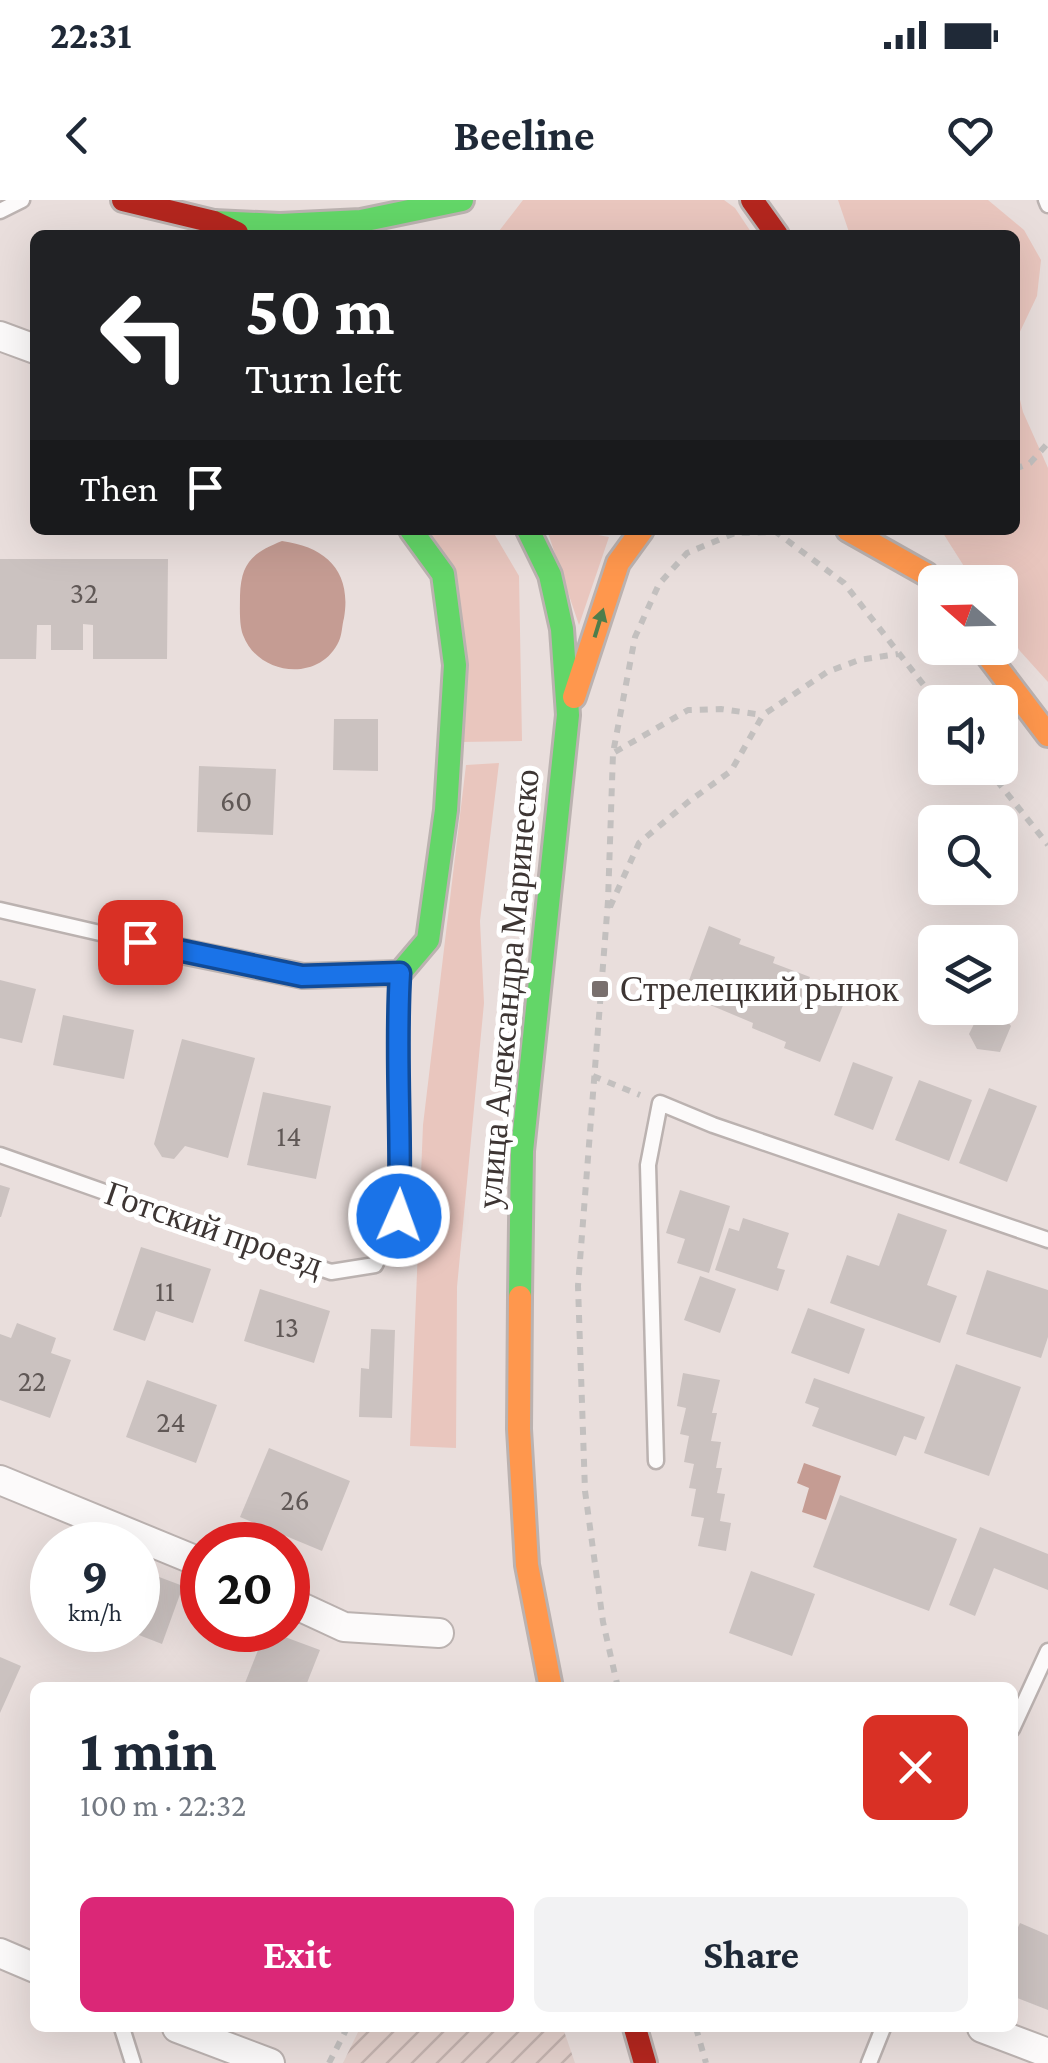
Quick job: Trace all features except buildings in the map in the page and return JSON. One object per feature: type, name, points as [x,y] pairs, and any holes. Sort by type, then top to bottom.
[{"type":"main road","points":[[123,200],[214,222],[280,224],[361,221],[462,200]]},
{"type":"main road","points":[[752,200],[776,230]]},
{"type":"main road","points":[[776,200],[779,230]]},
{"type":"main road","points":[[214,222],[231,230]]},
{"type":"main road","points":[[175,950],[302,976],[400,973],[428,940],[446,810],[455,665],[443,574],[415,535]]},
{"type":"main road","name":"улица Александра Маринеско","points":[[530,535],[550,575],[562,630],[568,716],[522,1150],[519,1430],[528,1564],[550,1682]]},
{"type":"main road","name":"улица Александра Маринеско","points":[[568,716],[618,563],[638,535]]},
{"type":"main road","points":[[856,535],[918,572]]},
{"type":"main road","points":[[914,545],[924,565]]},
{"type":"main road","points":[[995,665],[1048,735]]},
{"type":"main road","points":[[636,2032],[644,2063]]},
{"type":"street","points":[[0,336],[30,348]]},
{"type":"street","points":[[0,1480],[180,1554]]},
{"type":"street","points":[[310,1611],[344,1627],[439,1632]]},
{"type":"street","points":[[0,1953],[30,1966]]},
{"type":"street","points":[[187,2032],[270,2063]]},
{"type":"street","points":[[993,2032],[1048,2053]]},
{"type":"lane","points":[[0,211],[22,200]]},
{"type":"lane","points":[[0,910],[175,950]]},
{"type":"lane","name":"Готский проезд","points":[[0,1154],[330,1272],[376,1264],[399,1216],[402,1141],[396,1040],[400,973]]},
{"type":"lane","points":[[656,1461],[648,1164],[660,1103],[712,1126],[1048,1240]]},
{"type":"lane","points":[[1018,1716],[1048,1651]]},
{"type":"lane","points":[[123,2032],[132,2063]]},
{"type":"lane","points":[[869,2063],[881,2032]]},
{"type":"path","points":[[1020,467],[1030,463],[1048,443]]},
{"type":"path","points":[[617,1682],[603,1622],[585,1491],[578,1286],[614,753],[635,637],[659,584],[687,554],[730,535]]},
{"type":"path","points":[[780,535],[844,583],[924,685]]},
{"type":"path","points":[[606,915],[640,843],[731,771],[763,716],[827,672],[859,660],[899,654]]},
{"type":"path","points":[[614,753],[688,710],[721,709],[763,716]]},
{"type":"path","points":[[1001,785],[1048,845]]},
{"type":"path","points":[[593,1076],[660,1103]]},
{"type":"path","points":[[329,2063],[345,2032]]},
{"type":"path","points":[[697,2032],[706,2063]]},
{"type":"shaded area","points":[[523,200],[724,200],[735,208],[750,230],[500,230]]},
{"type":"shaded area","points":[[838,200],[988,200],[1024,230],[1041,260],[1037,296],[1020,332],[1020,230],[848,230]]},
{"type":"shaded area","points":[[1020,400],[1048,468],[1048,682],[1020,651],[1018,565],[963,565],[944,535],[1020,535]]},
{"type":"shaded area","points":[[426,535],[495,535],[519,576],[522,741],[461,742]]},
{"type":"shaded area","points":[[549,535],[609,537],[579,625]]},
{"type":"shaded area","points":[[282,541],[323,556],[340,575],[344,587],[339,641],[318,664],[304,668],[275,666],[262,659],[251,649],[241,626],[241,585],[246,567],[256,555]]},
{"type":"shaded area","points":[[499,763],[480,921],[484,1003],[457,1287],[456,1448],[410,1446],[423,1125],[466,765]]},
{"type":"shaded area","points":[[804,1463],[841,1476],[826,1520],[802,1512],[809,1488],[797,1483]]},
{"type":"shaded area","points":[[358,2032],[564,2032],[575,2063],[343,2063]]},
{"type":"traffic: fast","points":[[214,222],[280,225],[361,221],[462,200]]},
{"type":"traffic: fast","points":[[175,950],[303,976],[400,973],[428,940],[446,810],[455,665],[443,574],[415,535]]},
{"type":"traffic: fast","points":[[520,1297],[522,1151],[568,715],[562,629],[550,575],[530,535]]},
{"type":"traffic: slow","points":[[574,697],[618,563],[638,535]]},
{"type":"traffic: slow","points":[[857,535],[918,569]]},
{"type":"traffic: slow","points":[[995,665],[1048,735]]},
{"type":"traffic: slow","points":[[520,1297],[519,1429],[527,1565],[550,1682]]},
{"type":"traffic: jam","points":[[123,200],[214,222],[231,230]]},
{"type":"traffic: jam","points":[[752,200],[773,230]]},
{"type":"traffic: jam","points":[[636,2032],[645,2063]]},
{"type":"place","name":"Стрелецкий рынок","points":[[600,989]]},
{"type":"route","points":[[140,942],[302,976],[400,973],[396,1040],[402,1141],[399,1216]]}]
